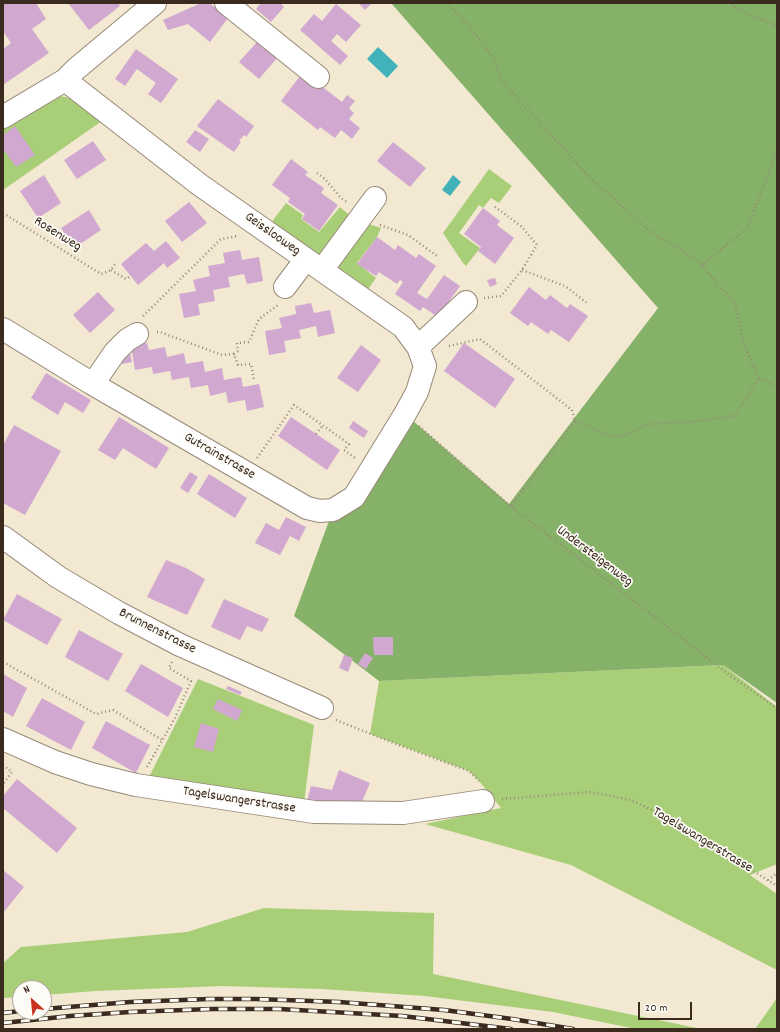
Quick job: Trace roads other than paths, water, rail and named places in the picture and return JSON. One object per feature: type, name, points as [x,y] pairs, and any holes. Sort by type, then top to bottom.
[{"type":"street","points":[[3,118],[65,80],[76,69],[155,3]]},
{"type":"street","points":[[226,3],[318,77]]},
{"type":"street","name":"Geisslooweg","points":[[65,80],[200,185],[403,327],[419,349],[425,366],[417,392],[405,414]]},
{"type":"street","points":[[283,295],[366,210]]},
{"type":"street","points":[[419,349],[466,302]]},
{"type":"street","points":[[93,384],[115,352],[127,340],[144,327]]},
{"type":"street","name":"Gutrainstrasse","points":[[3,329],[93,384],[306,508],[333,510],[354,497],[405,414]]},
{"type":"street","name":"Brunnenstrasse","points":[[3,537],[58,576],[119,613],[180,645],[322,708]]},
{"type":"street","name":"Tagelswangerstrasse","points":[[3,739],[55,762],[91,774],[136,785],[314,812],[403,813],[483,801]]},
{"type":"water","points":[[378,47],[398,66],[387,78],[367,59]]},
{"type":"water","points":[[453,175],[461,182],[450,196],[442,190]]},
{"type":"railway","points":[[52,1008],[130,1002],[209,999],[339,1002],[444,1010],[573,1029]]},
{"type":"railway","points":[[3,1023],[130,1012],[212,1009],[279,1009],[402,1016],[511,1029]]},
{"type":"railway","points":[[3,1013],[12,1012]]}]
